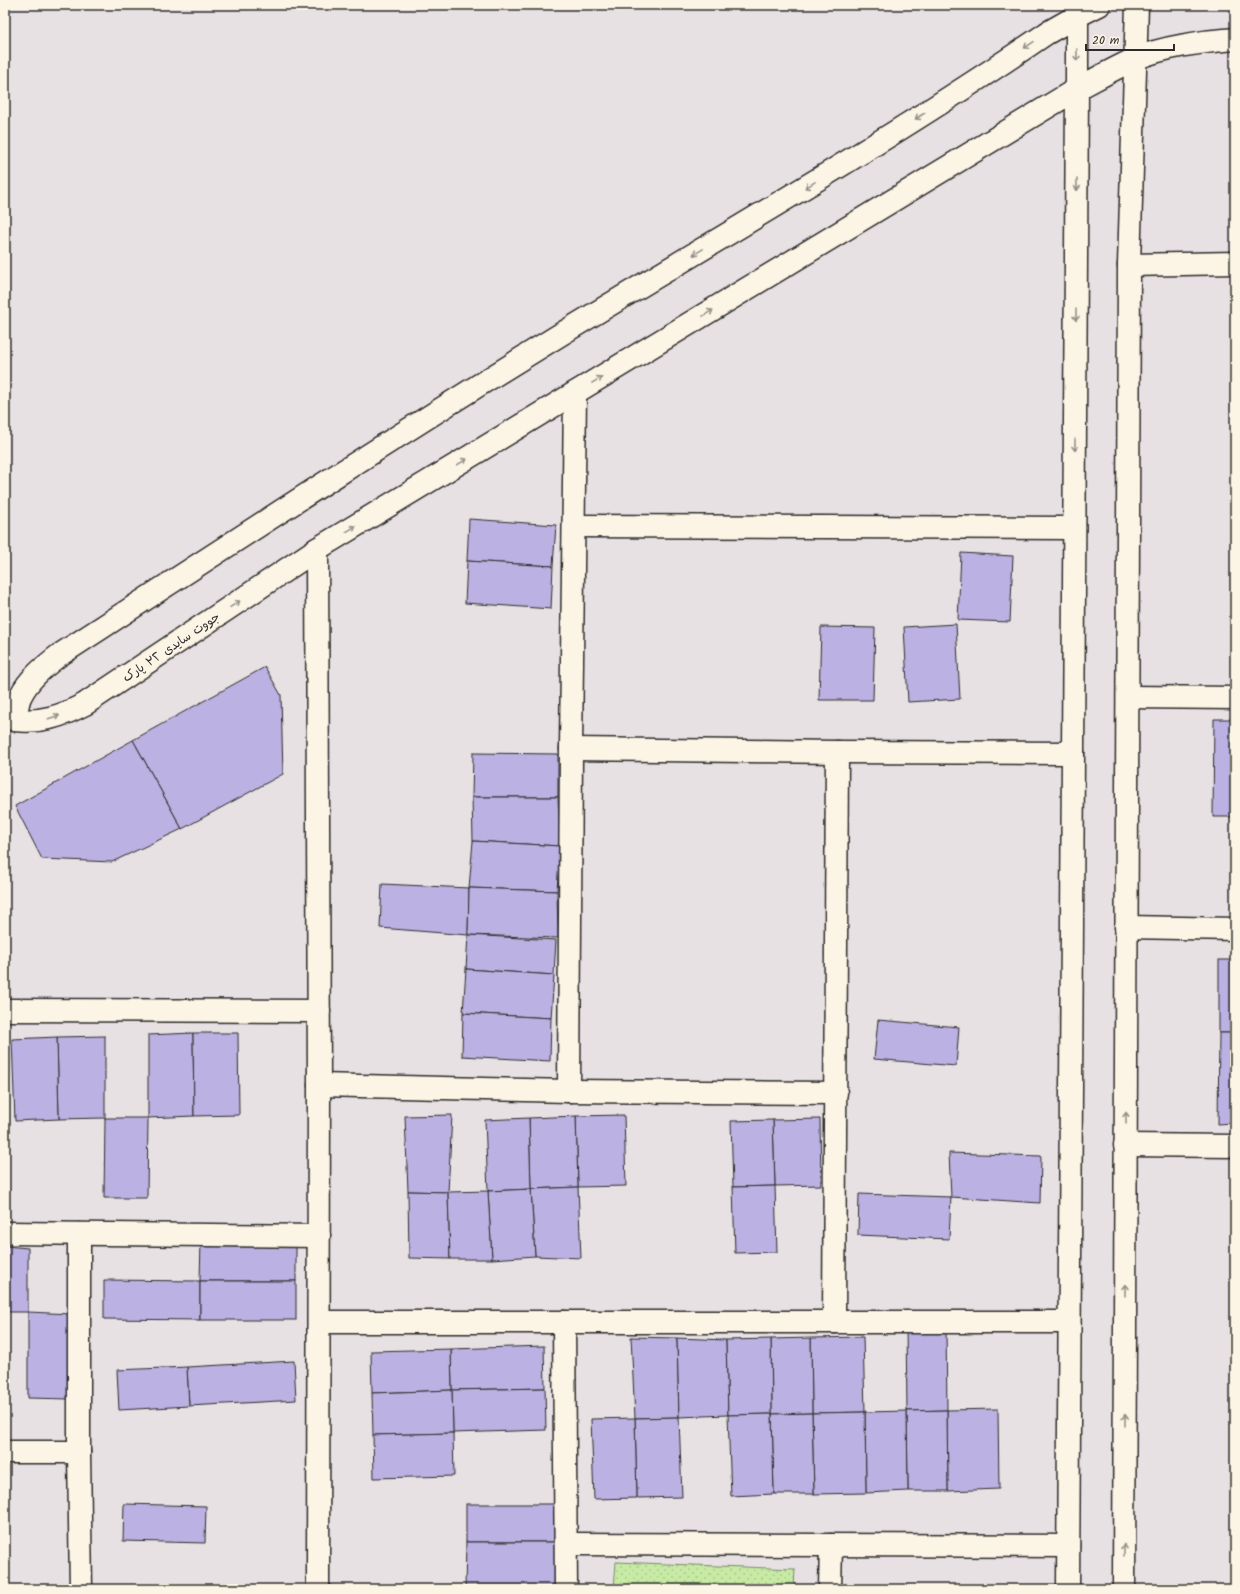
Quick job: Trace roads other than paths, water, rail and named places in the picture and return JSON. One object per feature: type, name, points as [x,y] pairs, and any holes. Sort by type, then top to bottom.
[{"type":"street","points":[[10,725],[20,696],[44,667],[58,656],[296,501],[556,337],[858,155],[1047,33],[1077,10],[1099,5]]},
{"type":"street","points":[[1124,1589],[1129,265],[1137,5]]},
{"type":"street","points":[[1068,1589],[1077,10]]},
{"type":"street","name":"جووت سایدی ٣٢ پارک","points":[[10,725],[48,719],[67,713],[85,704],[318,549],[1077,90],[1136,59],[1163,50],[1191,44],[1235,39]]},
{"type":"street","points":[[1129,265],[1235,264]]},
{"type":"street","points":[[569,1091],[575,393]]},
{"type":"street","points":[[574,526],[1074,528]]},
{"type":"street","points":[[318,549],[320,1085],[318,1589]]},
{"type":"street","points":[[1128,697],[1235,698]]},
{"type":"street","points":[[571,749],[1073,753]]},
{"type":"street","points":[[834,1322],[837,752]]},
{"type":"street","points":[[1126,927],[1235,929]]},
{"type":"street","points":[[5,1010],[319,1011]]},
{"type":"street","points":[[320,1085],[569,1091],[836,1093]]},
{"type":"street","points":[[1126,1145],[1235,1146]]},
{"type":"street","points":[[5,1233],[319,1236]]},
{"type":"street","points":[[79,1234],[80,1589]]},
{"type":"street","points":[[319,1322],[1069,1322]]},
{"type":"street","points":[[564,1322],[566,1589]]},
{"type":"street","points":[[5,1452],[79,1452]]},
{"type":"street","points":[[566,1544],[1068,1546]]},
{"type":"street","points":[[830,1589],[831,1545]]}]
